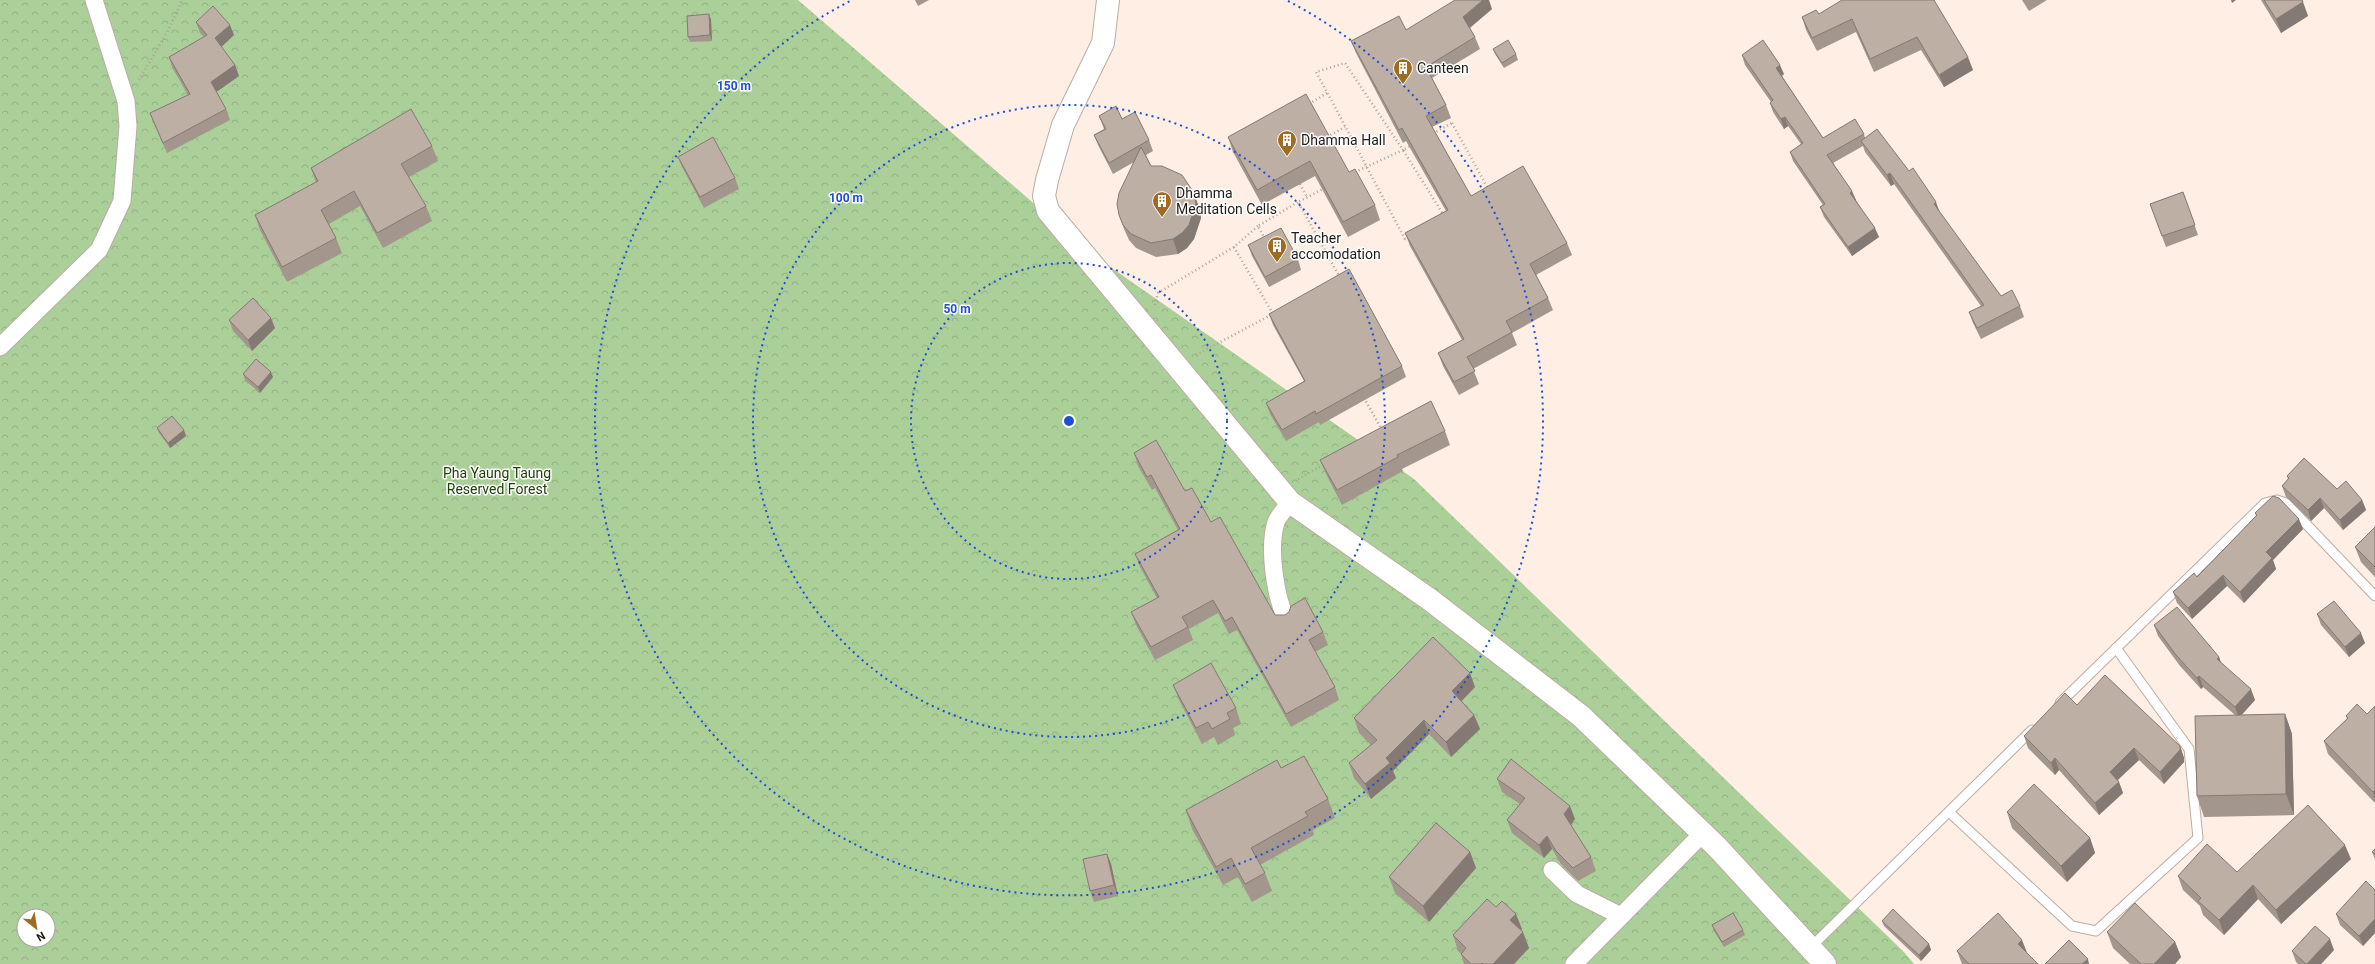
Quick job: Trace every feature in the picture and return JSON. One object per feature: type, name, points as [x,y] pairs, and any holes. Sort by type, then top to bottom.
[{"type":"street","points":[[0,347],[99,250],[122,201],[128,126],[126,101],[94,0]]},
{"type":"street","points":[[1108,0],[1103,43],[1063,125],[1047,180],[1044,196],[1048,211],[1290,492],[1581,716],[1703,833],[1825,964]]},
{"type":"street","points":[[1286,619],[1279,604],[1272,548],[1277,522],[1290,492]]},
{"type":"street","points":[[1574,964],[1703,833]]},
{"type":"street","points":[[1552,870],[1577,894],[1621,916]]},
{"type":"lane","points":[[2055,708],[2265,503],[2277,500],[2286,503],[2375,596]]},
{"type":"lane","points":[[1949,812],[2072,926],[2096,931],[2198,838],[2190,749],[2116,648]]},
{"type":"lane","points":[[1810,948],[2038,724]]},
{"type":"path","points":[[126,101],[149,66],[182,0]]},
{"type":"path","points":[[1412,235],[1405,238],[1316,72],[1344,63],[1403,150],[1450,226]]},
{"type":"path","points":[[1308,104],[1327,94]]},
{"type":"path","points":[[1353,173],[1403,150],[1452,123],[1491,194],[1439,222]]},
{"type":"path","points":[[1327,137],[1345,127]]},
{"type":"path","points":[[1300,184],[1307,198]]},
{"type":"path","points":[[1154,312],[1158,293],[1234,247],[1258,226],[1298,202],[1327,187]]},
{"type":"path","points":[[1298,202],[1340,278],[1334,281]]},
{"type":"path","points":[[1258,226],[1267,242]]},
{"type":"path","points":[[1234,247],[1273,314]]},
{"type":"path","points":[[1191,358],[1279,311]]},
{"type":"path","points":[[1364,397],[1382,431],[1376,435]]},
{"type":"path","points":[[1290,492],[1330,461]]},
{"type":"green space","name":"Pha Yaung Taung Reserved Forest","points":[[0,0],[798,0],[1096,257],[1414,479],[1904,952],[1914,964],[0,964]]},
{"type":"building","points":[[1455,0],[1483,0],[1463,17],[1475,37],[1426,67],[1446,105],[1426,116],[1471,196],[1523,166],[1567,243],[1530,264],[1548,298],[1506,321],[1512,332],[1467,357],[1475,371],[1454,382],[1438,353],[1464,339],[1405,233],[1448,210],[1402,128],[1399,130],[1351,41],[1399,16],[1406,30]]},
{"type":"building","points":[[1842,0],[1934,0],[1968,57],[1939,75],[1917,37],[1870,59],[1852,19],[1812,38],[1802,17],[1816,10],[1819,14]]},
{"type":"building","points":[[2264,0],[2302,0],[2303,2],[2276,19]]},
{"type":"building","points":[[213,6],[230,25],[215,38],[235,65],[211,82],[226,109],[163,143],[150,113],[190,94],[169,57],[207,35],[196,22]]},
{"type":"building","points":[[709,14],[710,35],[688,37],[687,16]]},
{"type":"building","points":[[1508,40],[1516,54],[1502,63],[1493,49]]},
{"type":"building","points":[[1763,40],[1780,65],[1776,68],[1823,138],[1855,119],[1864,134],[1827,155],[1852,191],[1850,193],[1875,228],[1848,247],[1820,207],[1825,204],[1790,152],[1803,143],[1785,117],[1781,119],[1770,103],[1773,100],[1742,55]]},
{"type":"building","points":[[1306,94],[1349,172],[1355,169],[1375,205],[1343,222],[1310,161],[1257,190],[1228,137]]},
{"type":"building","points":[[1116,106],[1122,119],[1135,112],[1149,140],[1109,163],[1094,135],[1106,129],[1099,116]]},
{"type":"building","points":[[411,109],[432,146],[401,164],[426,206],[377,233],[354,191],[321,210],[336,238],[282,267],[255,215],[318,181],[311,168]]},
{"type":"building","points":[[1877,129],[1909,171],[1913,168],[1936,202],[1934,204],[2001,296],[2012,290],[2020,306],[1977,328],[1969,312],[1984,305],[1890,173],[1887,175],[1861,141]]},
{"type":"building","points":[[713,137],[735,178],[700,197],[678,157]]},
{"type":"building","name":"Dhamma Meditation Cells","points":[[1141,147],[1151,166],[1162,166],[1182,175],[1194,193],[1196,204],[1189,225],[1182,233],[1173,239],[1151,243],[1131,234],[1123,225],[1119,215],[1117,204],[1119,193]]},
{"type":"building","points":[[2183,192],[2195,225],[2162,236],[2150,204]]},
{"type":"building","name":"Teacher accomodation","points":[[1281,228],[1298,259],[1265,277],[1248,245]]},
{"type":"building","points":[[1349,269],[1402,366],[1316,414],[1315,411],[1282,430],[1266,403],[1305,381],[1269,314]]},
{"type":"building","points":[[253,298],[271,318],[248,340],[229,320]]},
{"type":"building","points":[[256,359],[271,372],[258,387],[243,374]]},
{"type":"building","points":[[1431,401],[1445,431],[1397,455],[1398,457],[1337,490],[1320,460]]},
{"type":"building","points":[[172,416],[184,430],[168,443],[157,428]]},
{"type":"building","points":[[1156,440],[1185,491],[1192,488],[1211,522],[1220,517],[1275,615],[1285,615],[1289,612],[1291,606],[1305,598],[1323,632],[1309,640],[1335,687],[1286,714],[1232,617],[1225,621],[1213,600],[1182,617],[1188,627],[1151,647],[1131,612],[1159,597],[1135,554],[1180,529],[1151,475],[1147,477],[1134,453]]},
{"type":"building","points":[[2304,458],[2337,489],[2346,481],[2362,500],[2340,520],[2320,498],[2308,510],[2282,486],[2289,478],[2287,476]]},
{"type":"building","points":[[2273,496],[2279,498],[2299,519],[2266,552],[2272,558],[2240,592],[2223,575],[2188,608],[2173,592],[2194,573],[2197,577],[2257,515],[2255,513]]},
{"type":"building","points":[[2375,527],[2375,567],[2355,547]]},
{"type":"building","points":[[2334,601],[2361,633],[2345,647],[2317,614]]},
{"type":"building","points":[[2177,607],[2219,657],[2217,659],[2251,689],[2235,707],[2199,676],[2197,678],[2176,655],[2154,625]]},
{"type":"building","points":[[1433,637],[1470,673],[1452,691],[1474,715],[1446,742],[1424,720],[1386,758],[1390,763],[1365,784],[1349,763],[1377,740],[1354,718]]},
{"type":"building","points":[[1211,663],[1236,708],[1227,713],[1230,719],[1212,729],[1208,722],[1196,728],[1173,685]]},
{"type":"building","points":[[2105,675],[2180,746],[2180,750],[2160,772],[2134,748],[2110,772],[2119,782],[2095,803],[2055,758],[2051,763],[2024,736],[2065,693],[2077,705]]},
{"type":"building","points":[[2357,704],[2367,714],[2375,706],[2375,790],[2373,792],[2324,741],[2348,718],[2346,716]]},
{"type":"building","points":[[2285,714],[2286,794],[2197,796],[2195,716]]},
{"type":"building","points":[[1304,756],[1328,799],[1305,812],[1308,816],[1251,848],[1265,873],[1245,884],[1231,858],[1216,867],[1186,810],[1277,760],[1281,768]]},
{"type":"building","points":[[1511,759],[1570,806],[1564,814],[1591,857],[1573,868],[1556,851],[1547,836],[1539,845],[1507,820],[1525,798],[1497,779]]},
{"type":"building","points":[[2034,784],[2090,838],[2061,866],[2007,812]]},
{"type":"building","points":[[2308,805],[2345,845],[2276,910],[2253,885],[2219,920],[2198,901],[2201,898],[2178,876],[2207,844],[2237,872]]},
{"type":"building","points":[[1436,823],[1470,852],[1423,906],[1389,877]]},
{"type":"building","points":[[1107,854],[1114,885],[1090,891],[1083,859]]},
{"type":"building","points":[[2366,881],[2375,890],[2375,919],[2359,936],[2336,914]]},
{"type":"building","points":[[1487,899],[1496,907],[1502,901],[1516,914],[1510,920],[1523,932],[1493,964],[1471,964],[1461,954],[1466,948],[1453,935]]},
{"type":"building","points":[[2135,903],[2175,942],[2154,964],[2141,964],[2107,932]]},
{"type":"building","points":[[1893,909],[1929,944],[1919,955],[1882,921]]},
{"type":"building","points":[[1733,913],[1743,930],[1722,942],[1712,925]]},
{"type":"building","points":[[1998,913],[2022,940],[2018,944],[2038,964],[1969,964],[1957,951]]},
{"type":"building","points":[[2315,926],[2330,939],[2306,964],[2292,951]]},
{"type":"building","points":[[2069,940],[2088,959],[2082,964],[2045,964]]},
{"type":"place","name":"Canteen","points":[[1403,85]]},
{"type":"place","name":"Dhamma Hall","points":[[1287,157]]},
{"type":"place","name":"Dhamma Meditation Cells","points":[[1162,218]]},
{"type":"place","name":"Teacher accomodation","points":[[1277,263]]}]
